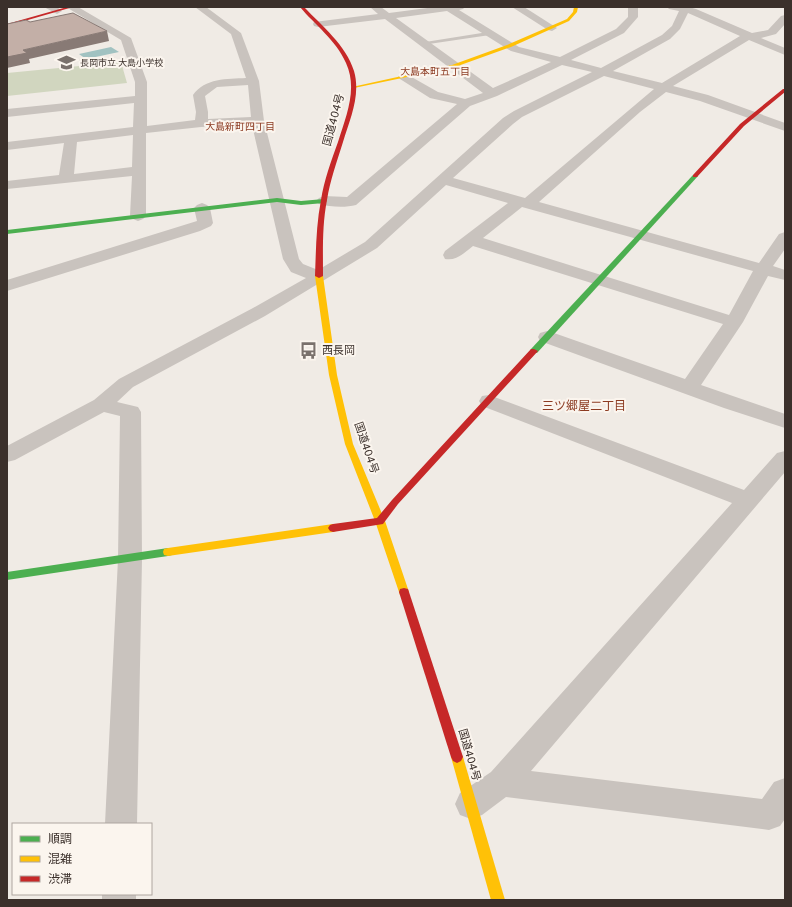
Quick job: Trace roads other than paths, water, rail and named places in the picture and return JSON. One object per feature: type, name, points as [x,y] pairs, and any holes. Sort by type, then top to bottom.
[{"type":"main road","points":[[7,25],[53,9],[71,7]]},
{"type":"main road","name":"国道404号","points":[[302,7],[337,45],[346,58],[352,72],[354,88],[353,102],[332,169],[324,201],[320,231],[319,277],[333,375],[350,444],[380,521],[445,716],[498,900]]},
{"type":"main road","points":[[354,88],[453,66],[509,46],[568,20],[575,12],[576,7]]},
{"type":"main road","points":[[7,576],[380,521],[395,502],[641,234],[753,115],[785,90]]},
{"type":"main road","points":[[7,232],[277,200],[301,203],[324,201]]},
{"type":"street","points":[[71,7],[126,38],[141,82],[142,99],[138,216]]},
{"type":"street","points":[[200,7],[236,33],[253,81],[258,121],[292,259],[297,268],[319,277]]},
{"type":"street","points":[[375,7],[483,88],[493,93]]},
{"type":"street","points":[[318,24],[460,7]]},
{"type":"street","points":[[517,7],[552,28]]},
{"type":"street","points":[[324,201],[351,202],[466,103],[493,93],[620,31],[633,16],[634,7]]},
{"type":"street","points":[[704,7],[785,42]]},
{"type":"street","points":[[448,8],[509,46],[704,98],[785,127]]},
{"type":"street","points":[[7,455],[101,406],[126,383],[258,312],[371,245],[518,114],[602,72],[666,37],[676,27],[679,8],[750,36],[785,52]]},
{"type":"street","points":[[451,255],[524,202],[664,88],[741,40],[750,36],[772,32],[785,18]]},
{"type":"street","points":[[404,77],[434,95],[466,103]]},
{"type":"street","points":[[201,123],[202,112],[199,95],[214,84],[253,81]]},
{"type":"street","points":[[7,113],[142,99]]},
{"type":"street","points":[[7,146],[201,123],[258,121]]},
{"type":"street","points":[[66,179],[72,139]]},
{"type":"street","points":[[7,185],[139,171]]},
{"type":"street","points":[[444,180],[785,275]]},
{"type":"street","points":[[7,286],[194,228],[205,223],[202,208]]},
{"type":"street","points":[[688,388],[734,322],[763,269],[785,237]]},
{"type":"street","points":[[472,240],[734,322]]},
{"type":"street","points":[[547,337],[785,421]]},
{"type":"street","points":[[488,401],[749,501]]},
{"type":"street","points":[[101,406],[131,412],[130,559],[121,823]]},
{"type":"street","points":[[471,804],[502,782],[785,458]]},
{"type":"street","points":[[502,782],[769,815],[785,793]]},
{"type":"lane","points":[[422,43],[488,34]]},
{"type":"water","points":[[111,47],[119,52],[86,59],[79,54]]},
{"type":"place","name":"長岡市立 大島小学校","points":[[67,63]]},
{"type":"place","name":"西長岡","points":[[309,351]]},
{"type":"district","name":"大島本町五丁目","points":[[435,72]]},
{"type":"district","name":"大島新町四丁目","points":[[240,127]]},
{"type":"district","name":"三ツ郷屋二丁目","points":[[584,407]]}]
